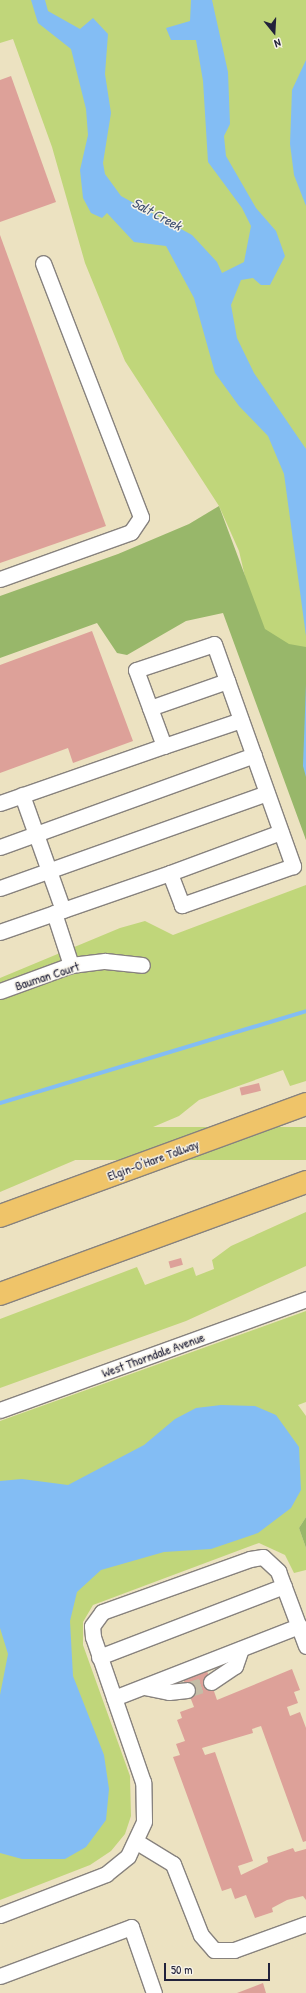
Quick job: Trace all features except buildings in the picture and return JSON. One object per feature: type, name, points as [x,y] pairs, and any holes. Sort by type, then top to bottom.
[{"type":"highway","name":"Elgin-O'Hare Tollway","points":[[0,1216],[306,1104]]},
{"type":"highway","points":[[0,1294],[306,1182]]},
{"type":"street","points":[[0,579],[131,532],[141,518],[43,263]]},
{"type":"street","points":[[164,746],[136,670],[214,644],[293,866],[182,906],[170,873]]},
{"type":"street","points":[[150,708],[227,680]]},
{"type":"street","points":[[0,803],[241,720]]},
{"type":"street","points":[[0,847],[254,755]]},
{"type":"street","points":[[0,888],[267,793]]},
{"type":"street","points":[[22,795],[49,871],[71,965]]},
{"type":"street","points":[[0,932],[170,873],[281,832]]},
{"type":"street","name":"Bauman Court","points":[[0,991],[71,965],[105,961],[142,965]]},
{"type":"street","name":"West Thorndale Avenue","points":[[0,1410],[306,1299]]},
{"type":"street","points":[[0,1915],[96,1880],[117,1866],[137,1842],[144,1821],[145,1797],[114,1698],[99,1657],[92,1626],[106,1609],[256,1557],[273,1563],[284,1586],[306,1646]]},
{"type":"street","points":[[99,1657],[284,1586]]},
{"type":"street","points":[[114,1698],[299,1626]]},
{"type":"street","points":[[211,1682],[235,1666],[241,1649]]},
{"type":"street","points":[[144,1686],[169,1692],[187,1690]]},
{"type":"street","points":[[137,1842],[173,1864],[201,1935],[214,1950],[234,1950],[306,1924]]},
{"type":"street","points":[[0,1976],[131,1927],[154,1993]]},
{"type":"green space","points":[[0,0],[306,0],[306,840],[239,551],[219,506],[125,361],[85,263],[52,147],[13,39],[0,43]]},
{"type":"green space","points":[[219,506],[265,629],[289,644],[306,647],[306,840],[223,613],[186,621],[127,655],[117,653],[97,623],[0,658],[0,596],[118,554],[189,524]]},
{"type":"green space","points":[[306,885],[306,1081],[290,1086],[283,1070],[199,1100],[179,1116],[0,1192],[0,978],[120,928],[145,921],[173,935]]},
{"type":"green space","points":[[0,1127],[306,1127],[306,1160],[0,1160]]},
{"type":"green space","points":[[306,1212],[306,1266],[186,1321],[0,1388],[0,1319],[137,1267],[145,1285],[193,1267],[196,1276],[214,1269],[212,1260],[231,1246]]},
{"type":"green space","points":[[306,1311],[306,1402],[298,1405],[306,1416],[306,1517],[299,1528],[306,1548],[306,1570],[294,1573],[285,1555],[259,1543],[93,1605],[83,1622],[83,1645],[130,1776],[131,1816],[125,1834],[111,1851],[90,1865],[0,1900],[0,1421]]},
{"type":"green space","points":[[306,1517],[306,1548],[299,1528]]},
{"type":"water","points":[[31,0],[45,0],[48,11],[80,29],[93,18],[108,34],[105,74],[111,113],[103,163],[105,174],[121,196],[192,235],[217,262],[222,273],[244,262],[251,226],[242,208],[208,162],[203,81],[196,40],[171,40],[166,28],[190,21],[191,0],[212,0],[228,72],[230,124],[224,136],[226,156],[256,208],[276,231],[285,256],[270,285],[261,285],[253,278],[241,280],[231,305],[237,338],[254,373],[306,449],[306,636],[284,474],[268,436],[239,406],[215,373],[194,298],[166,246],[134,242],[107,213],[102,218],[91,213],[83,198],[80,170],[88,135],[86,109],[71,49],[38,23]]},
{"type":"water","points":[[306,60],[306,206],[294,175],[290,144],[292,90]]},
{"type":"water","points":[[306,684],[306,777],[303,766]]},
{"type":"water","points":[[221,1405],[255,1406],[276,1415],[299,1447],[301,1490],[291,1508],[258,1533],[211,1549],[164,1552],[101,1570],[77,1592],[70,1621],[73,1676],[104,1755],[109,1789],[106,1820],[86,1847],[65,1859],[22,1859],[0,1853],[0,1695],[8,1654],[0,1628],[0,1481],[22,1479],[68,1485],[144,1445],[175,1419],[196,1408]]},
{"type":"waterway","points":[[0,1103],[306,1011]]},
{"type":"tunnel","points":[[187,1690],[211,1682]]},
{"type":"water label","name":"Salt Creek","points":[[157,214]]}]
